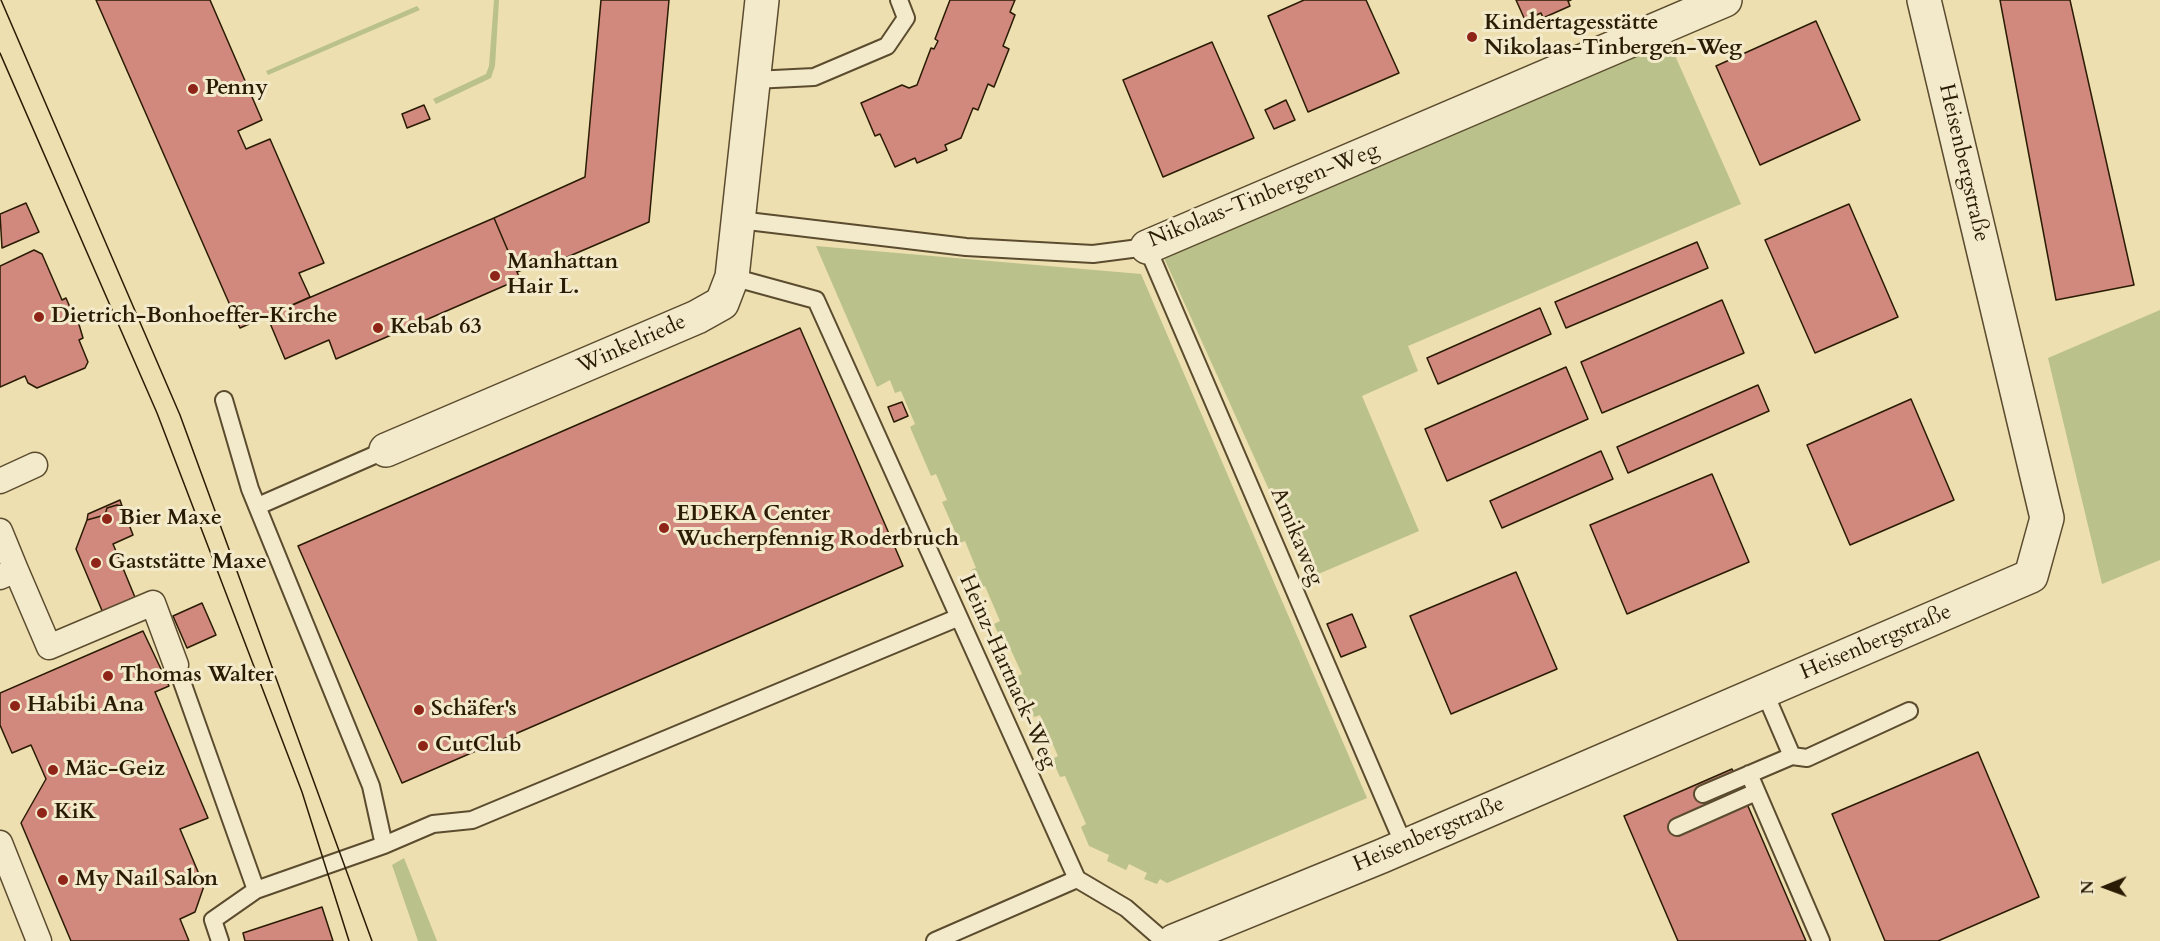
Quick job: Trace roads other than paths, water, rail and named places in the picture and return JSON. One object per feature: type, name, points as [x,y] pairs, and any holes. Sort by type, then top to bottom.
[{"type":"street","name":"Winkelriede","points":[[386,450],[697,317],[722,303],[732,277],[762,0]]},
{"type":"street","name":"Nikolaas-Tinbergen-Weg","points":[[1148,247],[1725,0]]},
{"type":"street","name":"Heisenbergstraße","points":[[1174,941],[1252,911],[2031,576],[2047,518],[1924,0]]},
{"type":"street","points":[[0,481],[35,465]]},
{"type":"street","points":[[0,531],[8,573],[49,647],[153,603],[176,665]]},
{"type":"street","points":[[0,843],[39,941]]},
{"type":"lane","points":[[754,80],[814,77],[887,46],[906,18],[899,0]]},
{"type":"lane","name":"Nikolaas-Tinbergen-Weg","points":[[738,220],[966,247],[1093,254],[1148,247]]},
{"type":"lane","name":"Arnikaweg","points":[[1148,247],[1404,845]]},
{"type":"lane","name":"Heinz-Hartnack-Weg","points":[[732,277],[816,300],[957,618],[1077,879]]},
{"type":"lane","points":[[224,400],[250,489],[371,786],[384,845]]},
{"type":"lane","name":"Winkelriede","points":[[258,506],[386,450]]},
{"type":"lane","points":[[220,941],[213,920],[256,890],[384,845],[433,824],[472,820],[957,618]]},
{"type":"lane","points":[[176,665],[256,890]]},
{"type":"lane","points":[[1764,691],[1792,756]]},
{"type":"lane","points":[[1703,794],[1792,756],[1807,758],[1909,711]]},
{"type":"lane","points":[[1749,774],[1821,941]]},
{"type":"lane","points":[[1677,827],[1756,792]]},
{"type":"lane","points":[[935,941],[1077,879],[1126,908],[1164,941]]},
{"type":"tram line","points":[[1,0],[180,415],[372,941]]},
{"type":"tram line","points":[[0,53],[157,413],[302,792],[349,941]]},
{"type":"place","name":"Kindertagesstätte Nikolaas-Tinbergen-Weg","points":[[1472,37]]},
{"type":"place","name":"Penny","points":[[193,89]]},
{"type":"place","name":"Manhattan Hair L.","points":[[495,276]]},
{"type":"place","name":"Dietrich-Bonhoeffer-Kirche","points":[[39,317]]},
{"type":"place","name":"Kebab 63","points":[[378,328]]},
{"type":"place","name":"Bier Maxe","points":[[107,519]]},
{"type":"place","name":"EDEKA Center Wucherpfennig Roderbruch","points":[[664,528]]},
{"type":"place","name":"Gaststätte Maxe","points":[[96,563]]},
{"type":"place","name":"Thomas Walter","points":[[108,676]]},
{"type":"place","name":"Habibi Ana","points":[[15,706]]},
{"type":"place","name":"Schäfer's","points":[[419,710]]},
{"type":"place","name":"CutClub","points":[[423,746]]},
{"type":"place","name":"Mäc-Geiz","points":[[53,770]]},
{"type":"place","name":"KiK","points":[[42,813]]},
{"type":"place","name":"My Nail Salon","points":[[63,880]]}]
